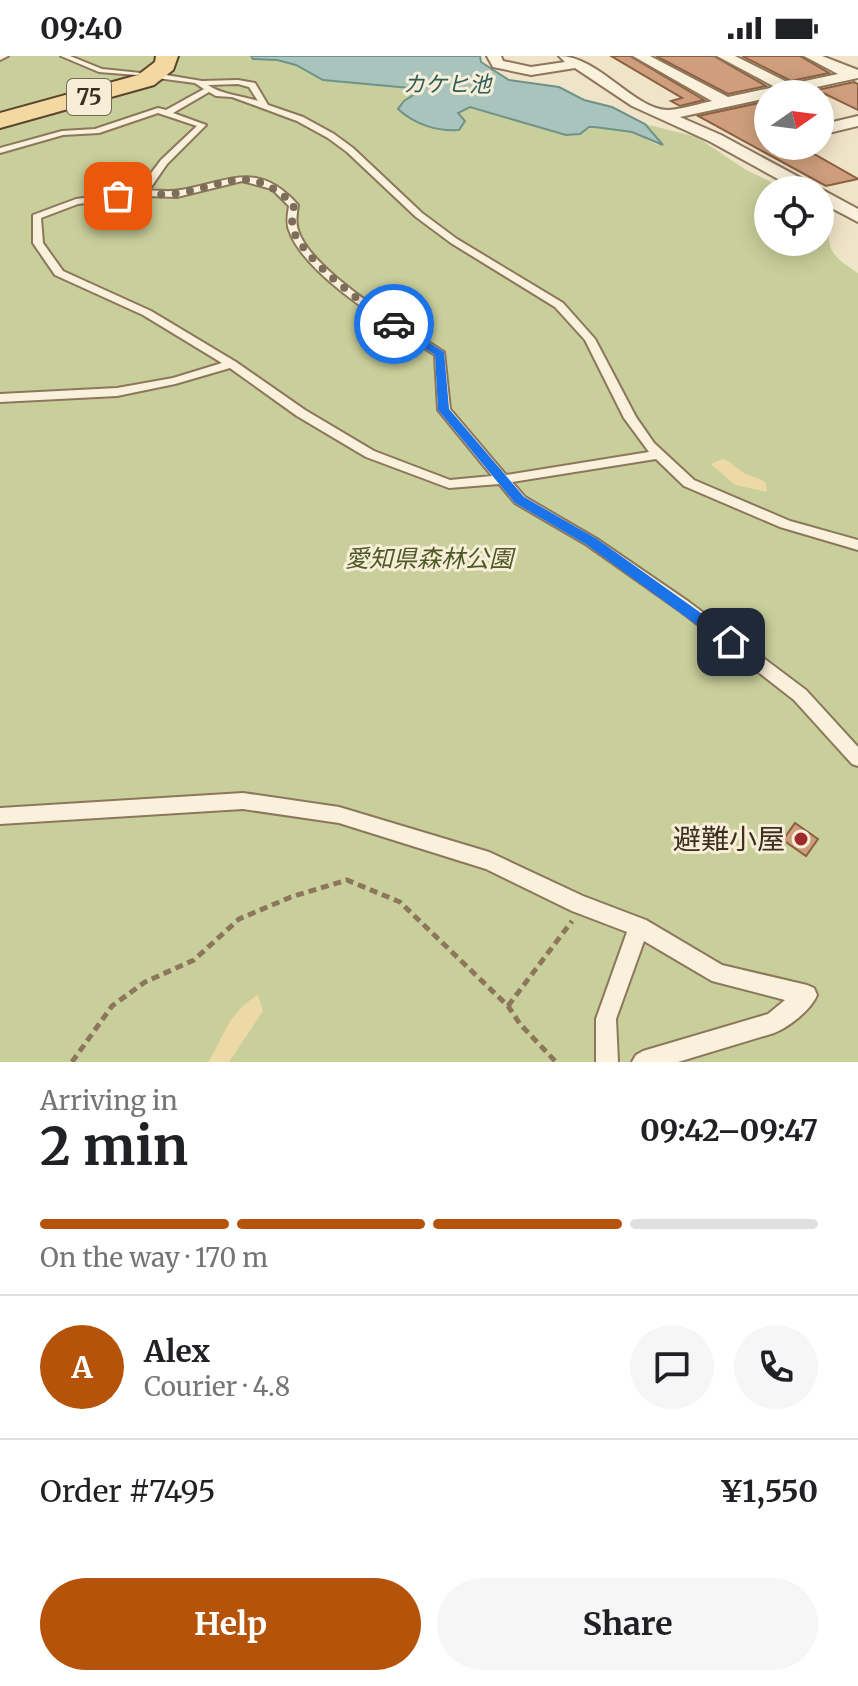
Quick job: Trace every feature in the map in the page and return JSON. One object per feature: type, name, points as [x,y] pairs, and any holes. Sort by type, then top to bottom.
[{"type":"main road","name":"75","points":[[0,121],[146,80],[163,66]]},
{"type":"street","points":[[494,56],[498,64],[531,71],[572,60],[637,103],[785,176]]},
{"type":"street","points":[[640,56],[725,102]]},
{"type":"street","points":[[724,56],[771,80]]},
{"type":"street","points":[[811,56],[855,74]]},
{"type":"street","points":[[829,80],[855,74]]},
{"type":"street","points":[[662,116],[754,96]]},
{"type":"street","points":[[834,126],[858,121]]},
{"type":"street","points":[[834,132],[858,142]]},
{"type":"street","points":[[737,150],[754,146]]},
{"type":"street","points":[[834,203],[858,217]]},
{"type":"lane","points":[[65,56],[101,71],[137,73]]},
{"type":"lane","points":[[163,66],[205,87],[300,119],[331,136],[419,215],[454,241],[559,305],[590,339],[630,418],[659,454],[689,483],[785,524],[858,545]]},
{"type":"lane","points":[[167,113],[205,87]]},
{"type":"lane","points":[[0,151],[62,133],[96,131],[158,110],[202,125],[164,162],[144,188],[145,193]]},
{"type":"lane","points":[[659,454],[505,479],[449,484],[370,454],[147,313],[59,273],[38,243],[36,217],[76,202],[145,193],[177,194],[242,178],[275,187],[294,205],[292,227],[303,248],[367,307],[440,354],[444,410],[481,458],[505,479],[520,500],[604,550],[684,606],[800,695],[858,759]]},
{"type":"lane","points":[[0,398],[117,392],[175,381],[232,364]]},
{"type":"lane","points":[[0,816],[243,801],[339,815],[489,861],[579,904],[639,927],[719,974],[807,995],[774,1023],[643,1062]]},
{"type":"lane","points":[[607,1062],[606,1019],[639,927]]},
{"type":"path","points":[[72,1062],[112,1006],[145,982],[194,960],[239,919],[291,897],[347,880],[400,902],[508,1006],[520,1024],[556,1062]]},
{"type":"path","points":[[508,1006],[535,967],[570,928],[579,904]]},
{"type":"green space","name":"愛知県森林公園","points":[[0,56],[251,56],[296,65],[323,80],[410,88],[460,118],[457,113],[470,107],[566,135],[595,127],[632,132],[658,145],[653,132],[645,124],[697,137],[759,176],[754,176],[754,256],[834,256],[834,253],[858,273],[858,1062],[0,1062]]},
{"type":"sand","points":[[722,459],[766,483],[767,492],[735,485],[711,464]]},
{"type":"sand","points":[[258,995],[263,1011],[229,1062],[208,1062],[233,1017]]},
{"type":"water","name":"カケヒ池","points":[[251,56],[480,56],[481,62],[509,80],[559,87],[584,100],[612,107],[645,124],[663,145],[632,132],[595,127],[589,127],[580,134],[566,135],[470,107],[458,113],[465,121],[459,130],[435,128],[411,119],[398,109],[418,92],[410,88],[323,80],[296,65],[253,59]]},
{"type":"building","points":[[611,56],[630,56],[704,100],[680,106],[671,101],[682,98]]},
{"type":"building","points":[[656,56],[714,56],[756,80],[754,89],[728,94]]},
{"type":"building","points":[[742,56],[800,56],[829,73],[789,80]]},
{"type":"building","points":[[858,84],[858,110],[834,98],[834,86]]},
{"type":"building","points":[[754,104],[754,147],[698,116]]},
{"type":"building","points":[[778,160],[825,160],[858,179],[834,184],[834,176],[808,176]]},
{"type":"building","name":"避難小屋","points":[[795,823],[818,839],[806,856],[783,840]]},
{"type":"way so far","points":[[118,196],[163,192],[177,194],[242,178],[275,187],[294,205],[292,227],[303,248],[367,307],[394,324]]},
{"type":"place","name":"避難小屋","points":[[801,839]]},
{"type":"route","points":[[394,324],[440,354],[444,410],[481,458],[505,479],[520,500],[592,542],[731,642]]}]
